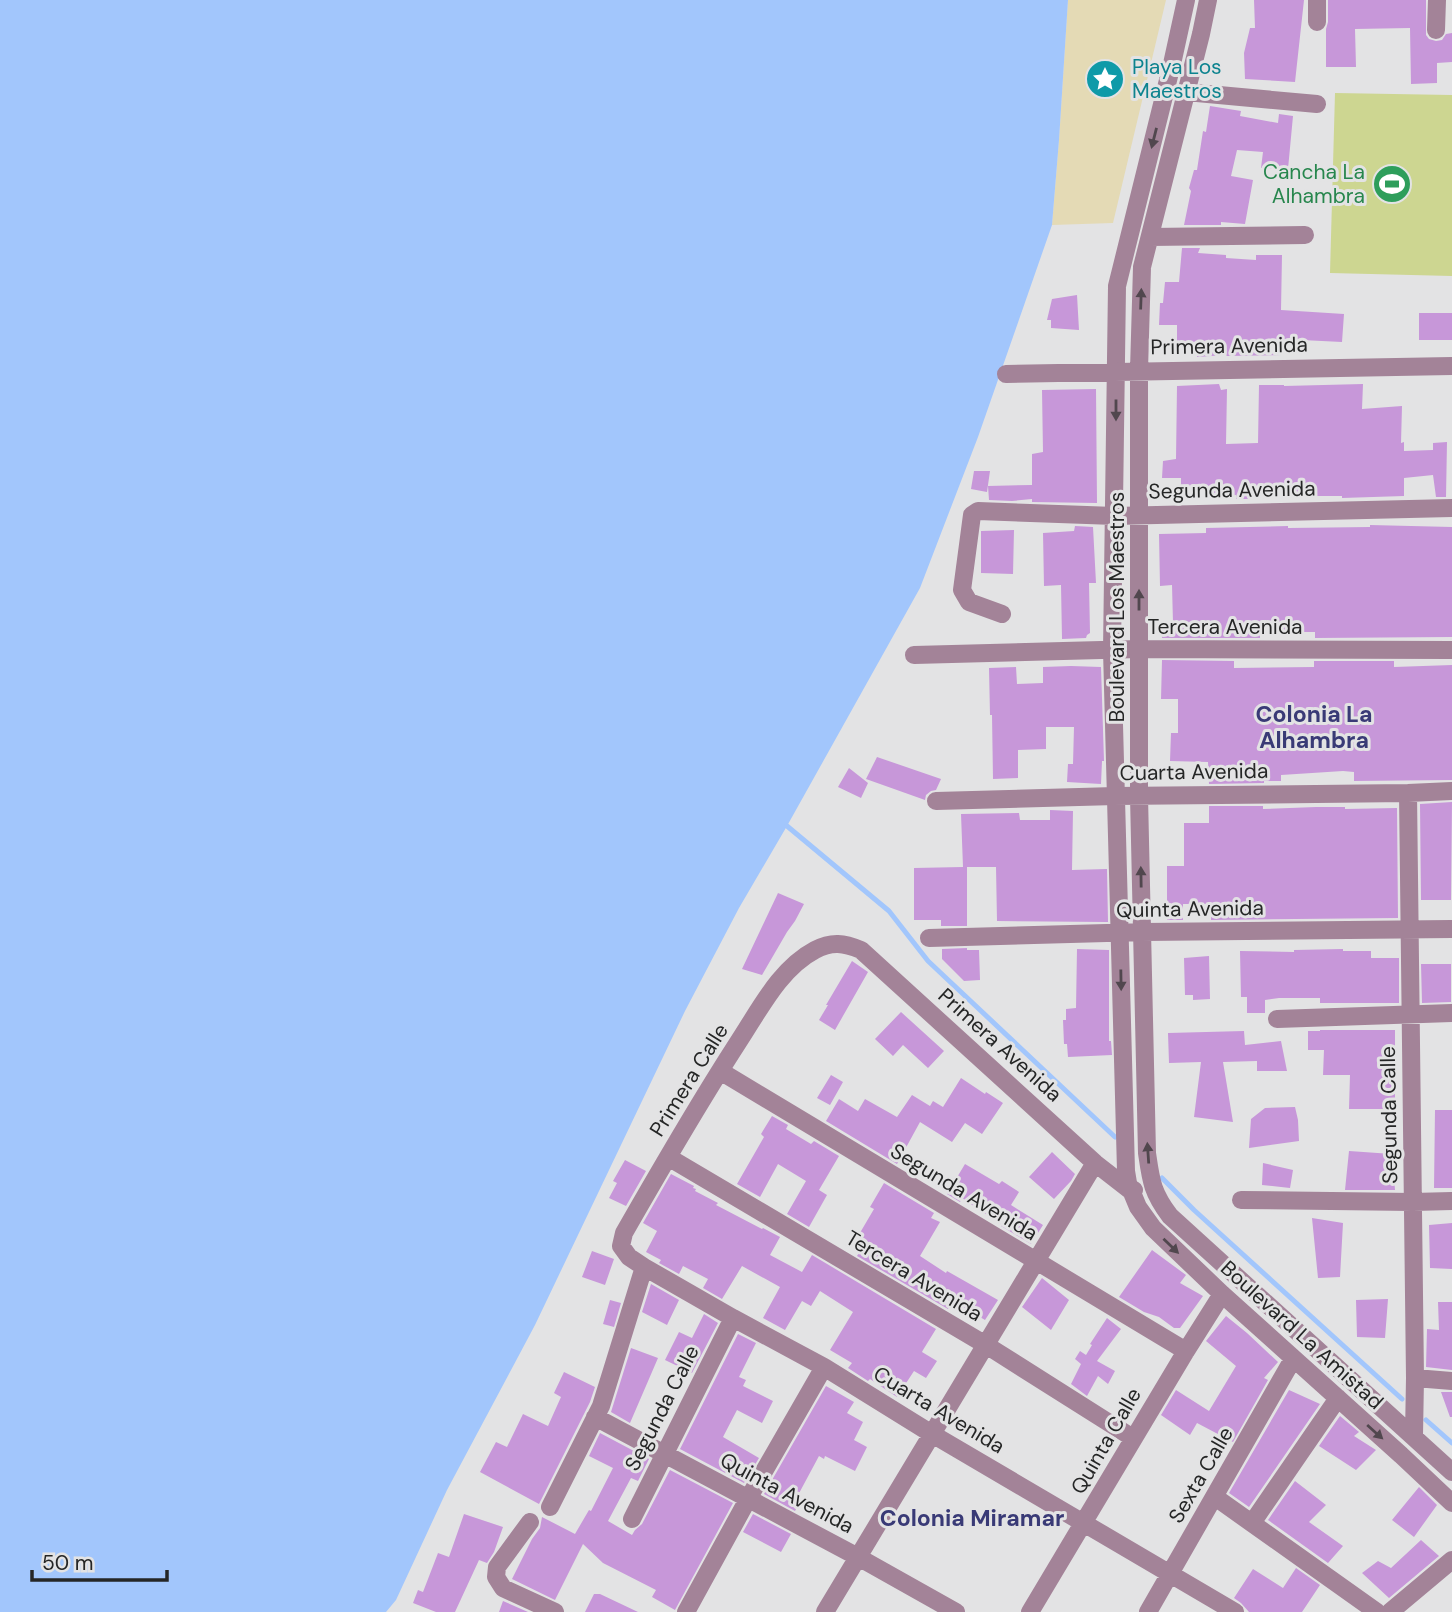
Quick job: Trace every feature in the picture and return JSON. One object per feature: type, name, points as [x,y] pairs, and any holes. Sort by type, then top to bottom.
[{"type":"street","name":"Boulevard Los Maestros","points":[[1132,1191],[1126,1171],[1112,650],[1117,286],[1186,0]]},
{"type":"street","name":"Boulevard Los Maestros","points":[[1170,1216],[1160,1203],[1151,1183],[1147,1153],[1139,796],[1139,370],[1142,267],[1208,0]]},
{"type":"street","points":[[1317,0],[1317,22]]},
{"type":"street","points":[[1436,30],[1437,0]]},
{"type":"street","points":[[1186,92],[1317,104]]},
{"type":"street","points":[[1150,237],[1305,235]]},
{"type":"street","name":"Primera Avenida","points":[[1006,374],[1452,366]]},
{"type":"street","name":"Segunda Avenida","points":[[1002,614],[969,602],[962,590],[972,515],[978,511],[1115,516],[1452,508]]},
{"type":"street","name":"Tercera Avenida","points":[[914,655],[1139,649],[1452,650]]},
{"type":"street","name":"Cuarta Avenida","points":[[936,801],[1452,791]]},
{"type":"street","name":"Segunda Calle","points":[[1408,793],[1414,1436]]},
{"type":"street","name":"Quinta Avenida","points":[[929,938],[1120,932],[1452,929]]},
{"type":"street","name":"Primera Avenida","points":[[814,950],[830,944],[844,943],[861,950],[1096,1163],[1132,1191]]},
{"type":"street","name":"Primera Calle","points":[[621,1246],[624,1233],[668,1157],[773,989],[783,976],[814,950]]},
{"type":"street","points":[[1277,1018],[1452,1013]]},
{"type":"street","name":"Segunda Avenida","points":[[720,1071],[1186,1351]]},
{"type":"street","name":"Tercera Avenida","points":[[668,1157],[986,1345],[1133,1438]]},
{"type":"street","points":[[825,1612],[1096,1163]]},
{"type":"street","points":[[1132,1191],[1151,1183]]},
{"type":"street","name":"Boulevard La Amistad","points":[[1132,1191],[1138,1207],[1153,1228],[1452,1503]]},
{"type":"street","points":[[1241,1200],[1452,1201]]},
{"type":"street","name":"Boulevard La Amistad","points":[[1170,1216],[1452,1472]]},
{"type":"street","name":"Cuarta Avenida","points":[[621,1246],[644,1268],[824,1367],[932,1434],[1235,1612]]},
{"type":"street","points":[[550,1507],[601,1406],[644,1268]]},
{"type":"street","name":"Quinta Calle","points":[[1030,1612],[1222,1294]]},
{"type":"street","name":"Segunda Calle","points":[[632,1519],[733,1318]]},
{"type":"street","name":"Sexta Calle","points":[[1148,1612],[1293,1359]]},
{"type":"street","points":[[686,1612],[824,1367]]},
{"type":"street","points":[[1415,1378],[1452,1381]]},
{"type":"street","points":[[1252,1523],[1338,1398]]},
{"type":"street","name":"Quinta Avenida","points":[[595,1417],[956,1612]]},
{"type":"street","points":[[1215,1497],[1377,1612]]},
{"type":"street","points":[[530,1522],[497,1567],[496,1577],[503,1588],[555,1612]]},
{"type":"street","points":[[1390,1612],[1452,1560]]},
{"type":"green space","name":"Cancha La Alhambra","points":[[1335,93],[1452,95],[1452,276],[1330,273]]},
{"type":"sand","name":"Playa Los Maestros","points":[[1068,0],[1166,0],[1113,223],[1052,225]]},
{"type":"water","points":[[0,0],[1068,0],[1052,225],[978,437],[920,588],[739,908],[685,1011],[535,1325],[447,1490],[396,1600],[386,1612],[0,1612]]},
{"type":"building","points":[[1254,0],[1304,0],[1295,82],[1245,79],[1244,53],[1250,28],[1255,28]]},
{"type":"building","points":[[1328,0],[1426,0],[1426,35],[1436,41],[1452,33],[1452,62],[1437,63],[1437,83],[1411,84],[1410,28],[1355,29],[1356,67],[1326,67]]},
{"type":"building","points":[[1210,106],[1241,111],[1240,116],[1278,123],[1279,114],[1293,116],[1288,169],[1261,168],[1263,152],[1237,150],[1231,176],[1253,180],[1245,224],[1221,222],[1221,225],[1184,225],[1191,191],[1189,188],[1194,170],[1197,170]]},
{"type":"building","points":[[1182,248],[1200,248],[1198,253],[1226,255],[1226,258],[1256,260],[1256,255],[1282,255],[1281,310],[1344,314],[1342,342],[1282,339],[1282,355],[1197,357],[1197,352],[1177,353],[1177,325],[1159,325],[1160,303],[1163,303],[1165,282],[1179,282]]},
{"type":"building","points":[[1077,295],[1079,330],[1051,328],[1051,320],[1047,320],[1052,299]]},
{"type":"building","points":[[1419,313],[1452,313],[1452,340],[1419,340]]},
{"type":"building","points":[[1219,384],[1221,390],[1227,389],[1226,444],[1258,443],[1259,385],[1363,384],[1362,409],[1402,406],[1401,443],[1404,442],[1404,451],[1433,450],[1433,443],[1447,442],[1446,497],[1436,497],[1433,475],[1404,478],[1404,496],[1342,498],[1298,493],[1256,494],[1256,499],[1236,499],[1236,495],[1205,498],[1205,485],[1181,489],[1181,478],[1162,478],[1163,461],[1176,459],[1177,386]]},
{"type":"building","points":[[1096,389],[1097,503],[1032,502],[1032,499],[989,500],[988,486],[1032,485],[1032,454],[1043,452],[1042,390]]},
{"type":"building","points":[[974,471],[990,471],[987,492],[971,489]]},
{"type":"building","points":[[1370,525],[1452,527],[1452,637],[1315,638],[1315,632],[1286,632],[1260,633],[1260,638],[1162,638],[1161,623],[1173,623],[1172,585],[1160,586],[1159,534],[1206,533],[1206,528]]},
{"type":"building","points":[[1075,526],[1093,527],[1096,583],[1089,583],[1090,633],[1086,638],[1062,639],[1061,585],[1044,586],[1043,533],[1074,531]]},
{"type":"building","points":[[1014,530],[1013,574],[981,573],[981,531]]},
{"type":"building","points":[[1162,660],[1234,661],[1234,668],[1314,667],[1314,661],[1394,661],[1394,667],[1452,665],[1452,780],[1354,781],[1354,772],[1343,771],[1281,775],[1281,781],[1264,783],[1209,784],[1208,762],[1170,761],[1171,733],[1178,733],[1178,699],[1161,699]]},
{"type":"building","points":[[1016,667],[1017,684],[1043,683],[1043,667],[1101,667],[1104,761],[1101,784],[1067,782],[1068,764],[1073,764],[1074,727],[1046,727],[1046,749],[1018,750],[1018,778],[993,779],[989,668]]},
{"type":"building","points":[[877,757],[941,779],[936,790],[926,795],[925,800],[866,779]]},
{"type":"building","points":[[849,768],[868,783],[861,798],[838,787]]},
{"type":"building","points":[[1452,802],[1451,900],[1421,900],[1420,804]]},
{"type":"building","points":[[1209,806],[1263,806],[1263,809],[1397,808],[1398,918],[1211,920],[1211,904],[1183,904],[1183,920],[1167,920],[1167,866],[1184,866],[1184,823],[1209,823]]},
{"type":"building","points":[[1050,810],[1073,811],[1072,870],[1107,869],[1108,922],[997,921],[996,867],[967,867],[967,926],[941,926],[941,920],[914,920],[914,868],[963,867],[961,814],[1019,813],[1020,820],[1050,820]]},
{"type":"building","points":[[778,893],[804,904],[762,975],[742,969]]},
{"type":"building","points":[[942,949],[979,950],[980,980],[964,981],[942,959]]},
{"type":"building","points":[[1077,949],[1109,950],[1109,1041],[1112,1055],[1068,1057],[1067,1044],[1064,1044],[1063,1020],[1066,1020],[1066,1009],[1076,1008]]},
{"type":"building","points":[[1240,951],[1371,951],[1371,958],[1399,958],[1399,1003],[1320,1003],[1320,998],[1279,998],[1265,1000],[1265,1013],[1247,1013],[1247,997],[1241,997]]},
{"type":"building","points":[[1209,956],[1210,999],[1193,1000],[1193,995],[1185,995],[1184,958]]},
{"type":"building","points":[[852,961],[868,972],[835,1030],[819,1020]]},
{"type":"building","points":[[1421,964],[1451,964],[1451,1002],[1422,1003]]},
{"type":"building","points":[[901,1012],[944,1051],[928,1068],[903,1045],[893,1056],[875,1039]]},
{"type":"building","points":[[1395,1030],[1395,1109],[1349,1109],[1350,1075],[1323,1075],[1324,1050],[1308,1050],[1308,1031]]},
{"type":"building","points":[[1244,1031],[1245,1045],[1281,1041],[1287,1071],[1257,1071],[1257,1061],[1223,1062],[1233,1122],[1194,1117],[1201,1062],[1169,1063],[1168,1033]]},
{"type":"building","points":[[831,1075],[843,1082],[830,1105],[817,1098]]},
{"type":"building","points":[[961,1078],[1003,1103],[982,1134],[965,1123],[952,1142],[920,1122],[897,1164],[826,1121],[839,1099],[858,1111],[865,1099],[897,1117],[912,1095],[930,1106],[933,1101],[943,1107]]},
{"type":"building","points":[[1295,1107],[1299,1141],[1249,1148],[1251,1119],[1265,1108]]},
{"type":"building","points":[[1435,1110],[1452,1110],[1452,1188],[1434,1188]]},
{"type":"building","points":[[772,1116],[788,1125],[786,1129],[811,1144],[814,1141],[839,1156],[819,1190],[827,1195],[809,1227],[787,1214],[806,1181],[778,1164],[760,1197],[737,1184],[764,1137],[761,1134]]},
{"type":"building","points":[[1349,1151],[1392,1154],[1395,1190],[1345,1190]]},
{"type":"building","points":[[1052,1152],[1075,1174],[1054,1199],[1029,1177]]},
{"type":"building","points":[[625,1160],[646,1171],[626,1206],[609,1198],[617,1183],[613,1181]]},
{"type":"building","points":[[1263,1163],[1293,1170],[1290,1188],[1262,1185]]},
{"type":"building","points":[[965,1164],[999,1184],[1002,1181],[1019,1192],[1011,1205],[1043,1225],[1031,1244],[962,1198],[960,1202],[947,1194]]},
{"type":"building","points":[[671,1174],[694,1186],[695,1191],[718,1203],[716,1205],[780,1237],[770,1255],[802,1272],[812,1255],[936,1329],[922,1352],[937,1361],[926,1378],[914,1371],[897,1397],[848,1368],[852,1363],[830,1350],[853,1312],[820,1291],[811,1306],[802,1301],[785,1330],[763,1318],[780,1287],[742,1266],[722,1299],[703,1288],[708,1279],[683,1266],[679,1274],[659,1263],[661,1260],[646,1252],[657,1231],[643,1223]]},
{"type":"building","points":[[884,1183],[934,1213],[931,1218],[940,1222],[920,1256],[998,1300],[985,1320],[953,1301],[948,1309],[857,1256],[862,1248],[854,1243],[874,1209],[870,1207]]},
{"type":"building","points":[[1312,1218],[1343,1223],[1340,1277],[1318,1278]]},
{"type":"building","points":[[1452,1223],[1452,1269],[1430,1268],[1429,1225]]},
{"type":"building","points":[[1152,1250],[1186,1275],[1180,1283],[1203,1296],[1180,1328],[1174,1328],[1159,1317],[1144,1312],[1119,1297]]},
{"type":"building","points":[[592,1251],[614,1259],[605,1285],[582,1277]]},
{"type":"building","points":[[1042,1278],[1069,1300],[1051,1330],[1022,1307]]},
{"type":"building","points":[[651,1284],[679,1300],[667,1325],[642,1312]]},
{"type":"building","points":[[1388,1299],[1385,1338],[1357,1337],[1356,1300]]},
{"type":"building","points":[[610,1300],[621,1303],[614,1327],[603,1324]]},
{"type":"building","points":[[1438,1302],[1452,1302],[1452,1370],[1426,1367],[1427,1329],[1439,1330]]},
{"type":"building","points":[[704,1314],[718,1323],[692,1373],[665,1360],[679,1332],[692,1338]]},
{"type":"building","points":[[1226,1316],[1278,1362],[1264,1378],[1268,1380],[1233,1442],[1197,1423],[1190,1435],[1161,1415],[1176,1390],[1209,1411],[1236,1366],[1206,1341]]},
{"type":"building","points":[[1107,1318],[1121,1329],[1097,1361],[1115,1371],[1108,1384],[1098,1376],[1087,1396],[1071,1384],[1081,1364],[1075,1359],[1080,1351],[1086,1355]]},
{"type":"building","points":[[738,1334],[756,1343],[739,1377],[746,1380],[743,1386],[773,1401],[762,1423],[737,1410],[723,1437],[759,1458],[744,1483],[680,1449]]},
{"type":"building","points":[[631,1348],[658,1358],[630,1423],[611,1412]]},
{"type":"building","points":[[564,1372],[595,1387],[539,1504],[480,1472],[496,1442],[507,1447],[523,1414],[548,1426],[561,1397],[554,1393]]},
{"type":"building","points":[[826,1386],[854,1402],[847,1413],[863,1422],[854,1440],[867,1447],[855,1471],[825,1456],[824,1459],[819,1456],[797,1497],[801,1499],[795,1511],[764,1494]]},
{"type":"building","points":[[1289,1390],[1320,1404],[1249,1507],[1229,1493]]},
{"type":"building","points":[[1441,1392],[1452,1392],[1452,1417],[1450,1417]]},
{"type":"building","points":[[1340,1416],[1359,1432],[1354,1436],[1376,1450],[1356,1470],[1319,1446]]},
{"type":"building","points":[[600,1433],[649,1459],[638,1481],[631,1478],[608,1521],[632,1535],[642,1524],[670,1470],[733,1503],[675,1610],[652,1597],[656,1590],[603,1563],[583,1544],[555,1600],[512,1579],[540,1528],[542,1517],[575,1534],[589,1510],[591,1511],[613,1468],[589,1456]]},
{"type":"building","points":[[1295,1481],[1326,1505],[1309,1522],[1343,1546],[1328,1563],[1268,1520]]},
{"type":"building","points":[[1419,1487],[1437,1505],[1414,1537],[1392,1520]]},
{"type":"building","points":[[464,1514],[503,1527],[494,1552],[487,1563],[479,1560],[455,1612],[436,1612],[413,1603],[418,1590],[423,1592],[438,1553],[449,1557]]},
{"type":"building","points":[[753,1514],[791,1534],[781,1552],[743,1532]]},
{"type":"building","points":[[1421,1540],[1439,1556],[1389,1598],[1362,1573],[1378,1561],[1391,1568]]},
{"type":"building","points":[[1296,1568],[1320,1585],[1302,1612],[1249,1612],[1234,1598],[1253,1569],[1283,1588]]},
{"type":"building","points":[[594,1594],[600,1594],[638,1612],[585,1612]]},
{"type":"building","points":[[503,1601],[528,1612],[499,1612]]},
{"type":"waterway","points":[[787,826],[889,911],[928,961],[1115,1137]]},
{"type":"waterway","points":[[1162,1178],[1402,1399]]},
{"type":"waterway","points":[[1426,1420],[1452,1443]]},
{"type":"place","name":"Playa Los Maestros","points":[[1105,79]]},
{"type":"place","name":"Cancha La Alhambra","points":[[1392,184]]},
{"type":"district","name":"Colonia La Alhambra","points":[[1314,727]]},
{"type":"district","name":"Colonia Miramar","points":[[972,1518]]}]
